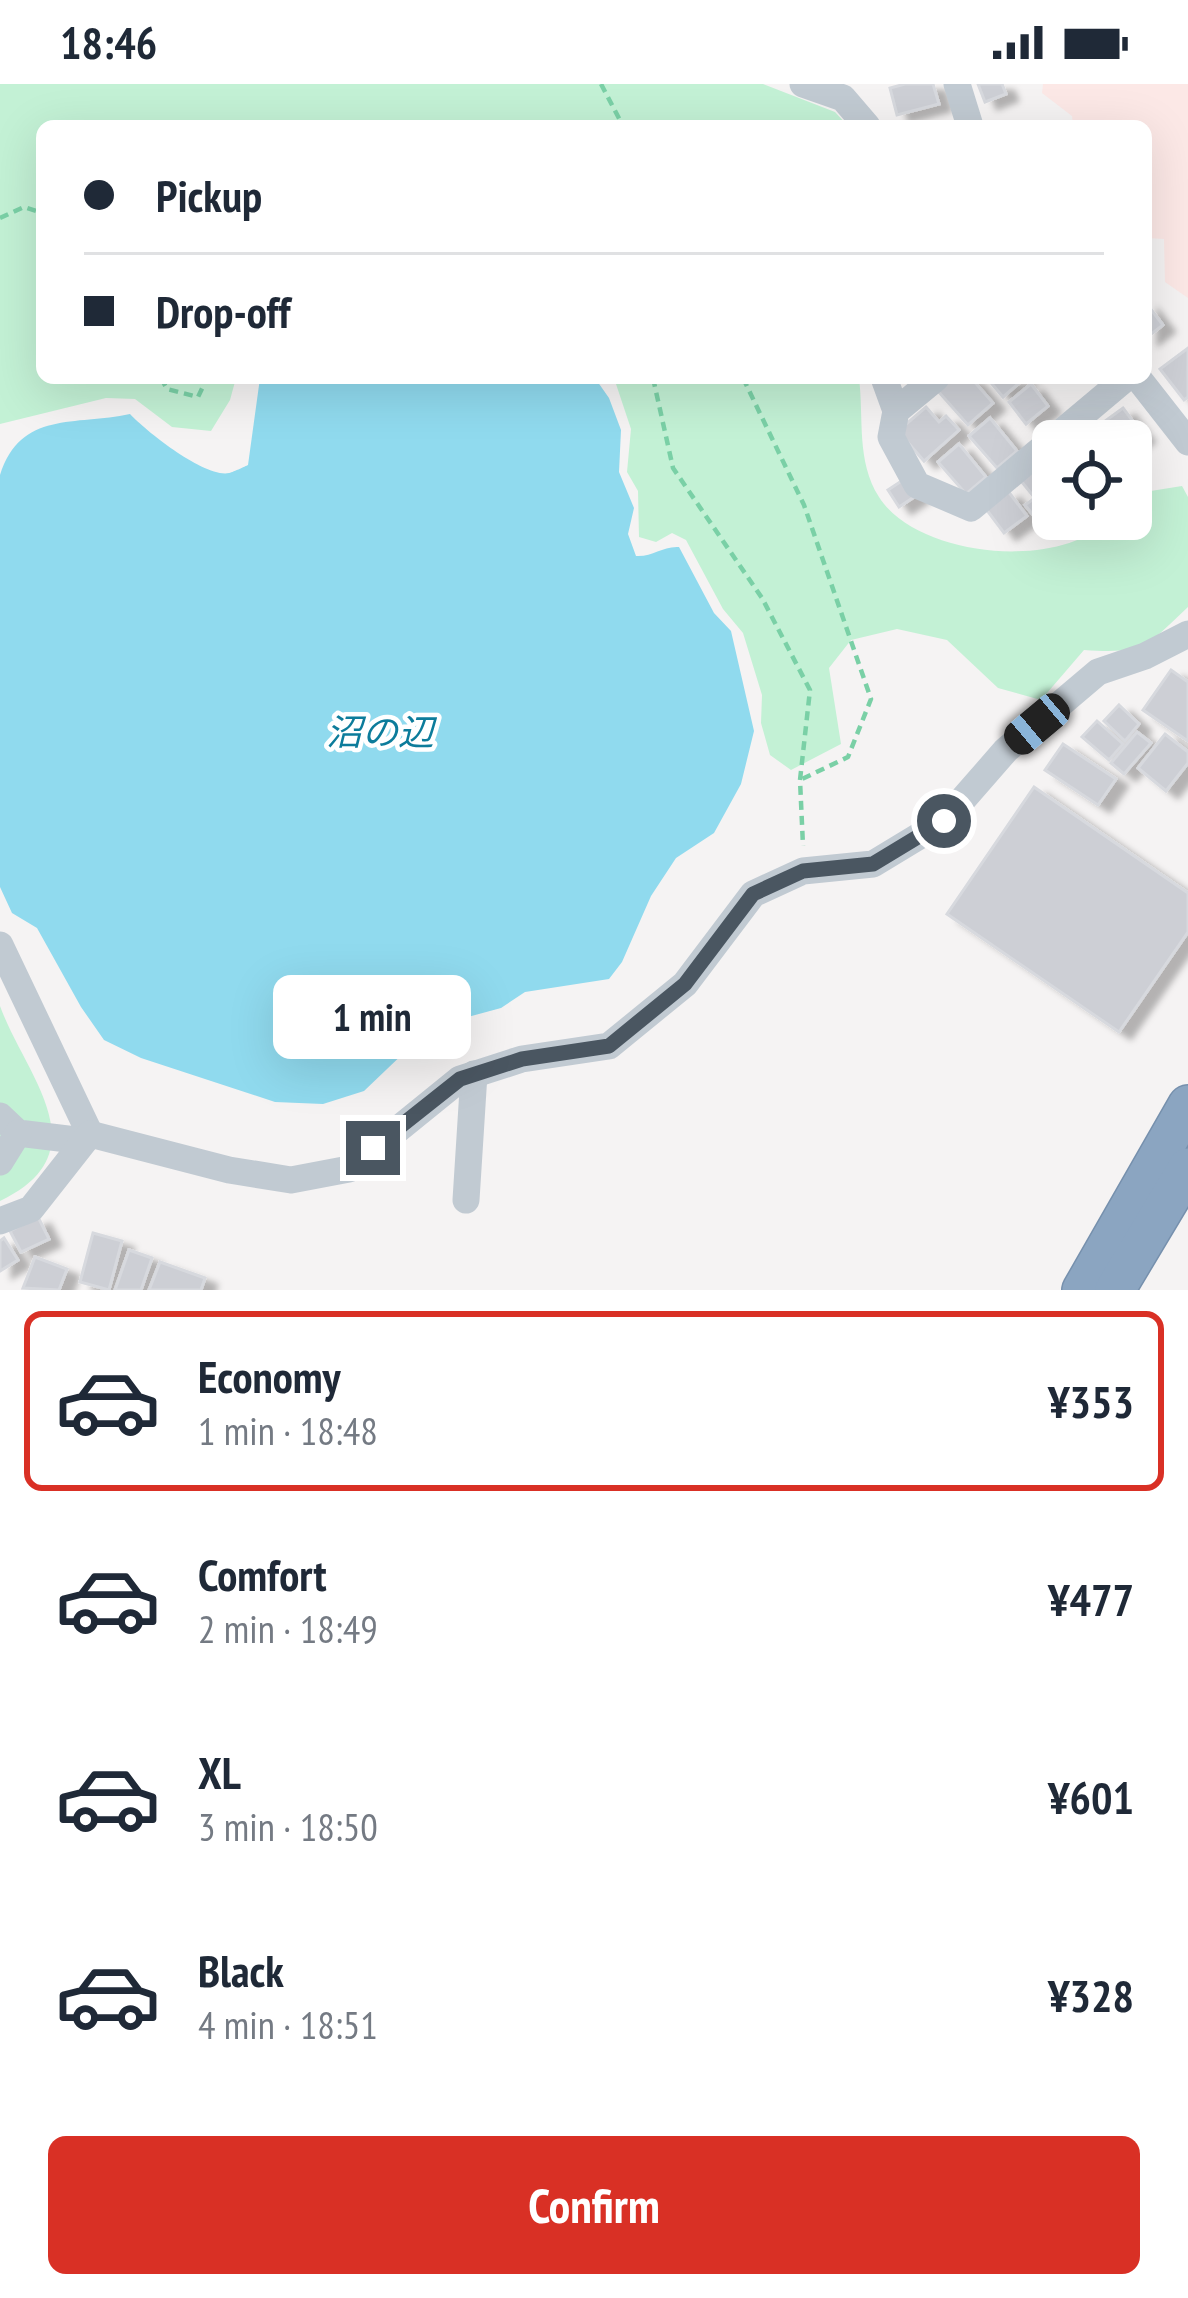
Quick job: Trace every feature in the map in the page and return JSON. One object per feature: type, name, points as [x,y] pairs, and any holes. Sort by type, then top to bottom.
[{"type":"highway","points":[[1082,1290],[1188,1105]]},
{"type":"highway","points":[[1115,1290],[1188,1168]]},
{"type":"street","points":[[802,84],[847,88],[864,120]]},
{"type":"street","points":[[957,84],[968,120]]},
{"type":"street","points":[[886,384],[896,411],[891,436],[917,484],[971,508],[1119,384]]},
{"type":"street","points":[[896,411],[929,384]]},
{"type":"street","points":[[1143,384],[1188,442]]},
{"type":"street","points":[[0,1162],[9,1125],[290,1180],[349,1168],[460,1079],[522,1059],[609,1046],[685,984],[753,894],[803,871],[873,864],[944,821],[1006,750],[1098,672],[1188,634]]},
{"type":"street","points":[[0,945],[87,1137]]},
{"type":"street","points":[[466,1200],[474,1075]]},
{"type":"street","points":[[0,1221],[31,1209],[87,1137]]},
{"type":"path","points":[[601,84],[620,120]]},
{"type":"path","points":[[0,218],[24,207],[36,211]]},
{"type":"path","points":[[165,384],[198,397],[204,384]]},
{"type":"path","points":[[654,384],[673,467],[762,598],[810,689],[800,780],[803,871]]},
{"type":"path","points":[[746,384],[804,505],[871,699],[848,757],[800,780]]},
{"type":"shaded area","points":[[1043,84],[1188,84],[1188,298],[1165,282],[1164,239],[1152,238],[1152,120],[1072,120],[1042,93]]},
{"type":"green space","points":[[0,84],[763,84],[835,112],[842,120],[36,120],[36,384],[234,384],[211,431],[172,427],[135,399],[106,398],[0,424]]},
{"type":"green space","points":[[616,384],[859,384],[864,454],[879,497],[898,518],[956,544],[1025,551],[1074,540],[1152,540],[1152,491],[1182,486],[1188,497],[1188,607],[1142,645],[1119,651],[1084,650],[1041,700],[998,688],[947,640],[897,629],[851,640],[829,668],[841,744],[791,770],[770,755],[761,723],[762,695],[743,633],[723,609],[686,540],[672,533],[656,542],[639,537],[638,491],[627,472],[631,429]]},
{"type":"green space","points":[[0,1006],[38,1085],[52,1136],[47,1160],[31,1181],[0,1201]]},
{"type":"water","name":"沼の辺","points":[[259,384],[599,384],[621,430],[619,472],[634,508],[628,534],[636,556],[679,547],[714,613],[731,631],[754,731],[741,784],[714,833],[676,858],[609,979],[525,992],[501,1008],[431,1027],[364,1091],[323,1104],[275,1102],[141,1058],[104,1040],[37,928],[12,913],[0,887],[0,475],[9,454],[36,430],[130,414],[162,442],[206,468],[230,473],[248,465]]},
{"type":"building","points":[[933,84],[939,104],[897,115],[890,88]]},
{"type":"building","points":[[978,84],[1002,84],[1006,94],[985,102]]},
{"type":"building","points":[[1152,311],[1163,325],[1152,333]]},
{"type":"building","points":[[1188,348],[1188,397],[1184,400],[1160,369]]},
{"type":"building","points":[[944,384],[976,384],[993,403],[968,425],[937,390]]},
{"type":"building","points":[[992,384],[1018,384],[1003,397]]},
{"type":"building","points":[[1031,384],[1048,406],[1026,424],[1009,402]]},
{"type":"building","points":[[926,407],[939,422],[946,416],[959,430],[924,461],[898,431]]},
{"type":"building","points":[[1123,408],[1132,420],[1106,420]]},
{"type":"building","points":[[990,418],[1017,451],[997,468],[969,436]]},
{"type":"building","points":[[959,444],[986,477],[966,494],[938,462]]},
{"type":"building","points":[[1032,472],[1032,494],[1021,481]]},
{"type":"building","points":[[906,478],[917,495],[899,507],[888,490]]},
{"type":"building","points":[[1008,491],[1027,516],[1004,533],[986,509]]},
{"type":"building","points":[[1171,670],[1188,682],[1188,741],[1143,710]]},
{"type":"building","points":[[1119,705],[1139,724],[1125,741],[1104,721]]},
{"type":"building","points":[[1097,721],[1123,744],[1109,760],[1082,737]]},
{"type":"building","points":[[1137,732],[1151,743],[1124,774],[1111,763]]},
{"type":"building","points":[[1165,734],[1188,752],[1188,763],[1166,791],[1138,768]]},
{"type":"building","points":[[1063,744],[1116,779],[1098,805],[1045,770]]},
{"type":"building","points":[[1034,787],[1188,893],[1188,932],[1119,1032],[947,914]]},
{"type":"building","points":[[38,1217],[49,1239],[21,1252],[10,1231]]},
{"type":"building","points":[[93,1233],[122,1241],[109,1290],[80,1282]]},
{"type":"building","points":[[4,1238],[18,1260],[0,1271],[0,1241]]},
{"type":"building","points":[[129,1250],[152,1258],[141,1290],[115,1290]]},
{"type":"building","points":[[35,1257],[67,1269],[59,1290],[23,1288]]},
{"type":"building","points":[[160,1262],[205,1278],[201,1290],[149,1290]]},
{"type":"route","points":[[373,1148],[460,1079],[522,1059],[609,1046],[685,984],[753,894],[803,871],[873,864],[944,821]]}]
